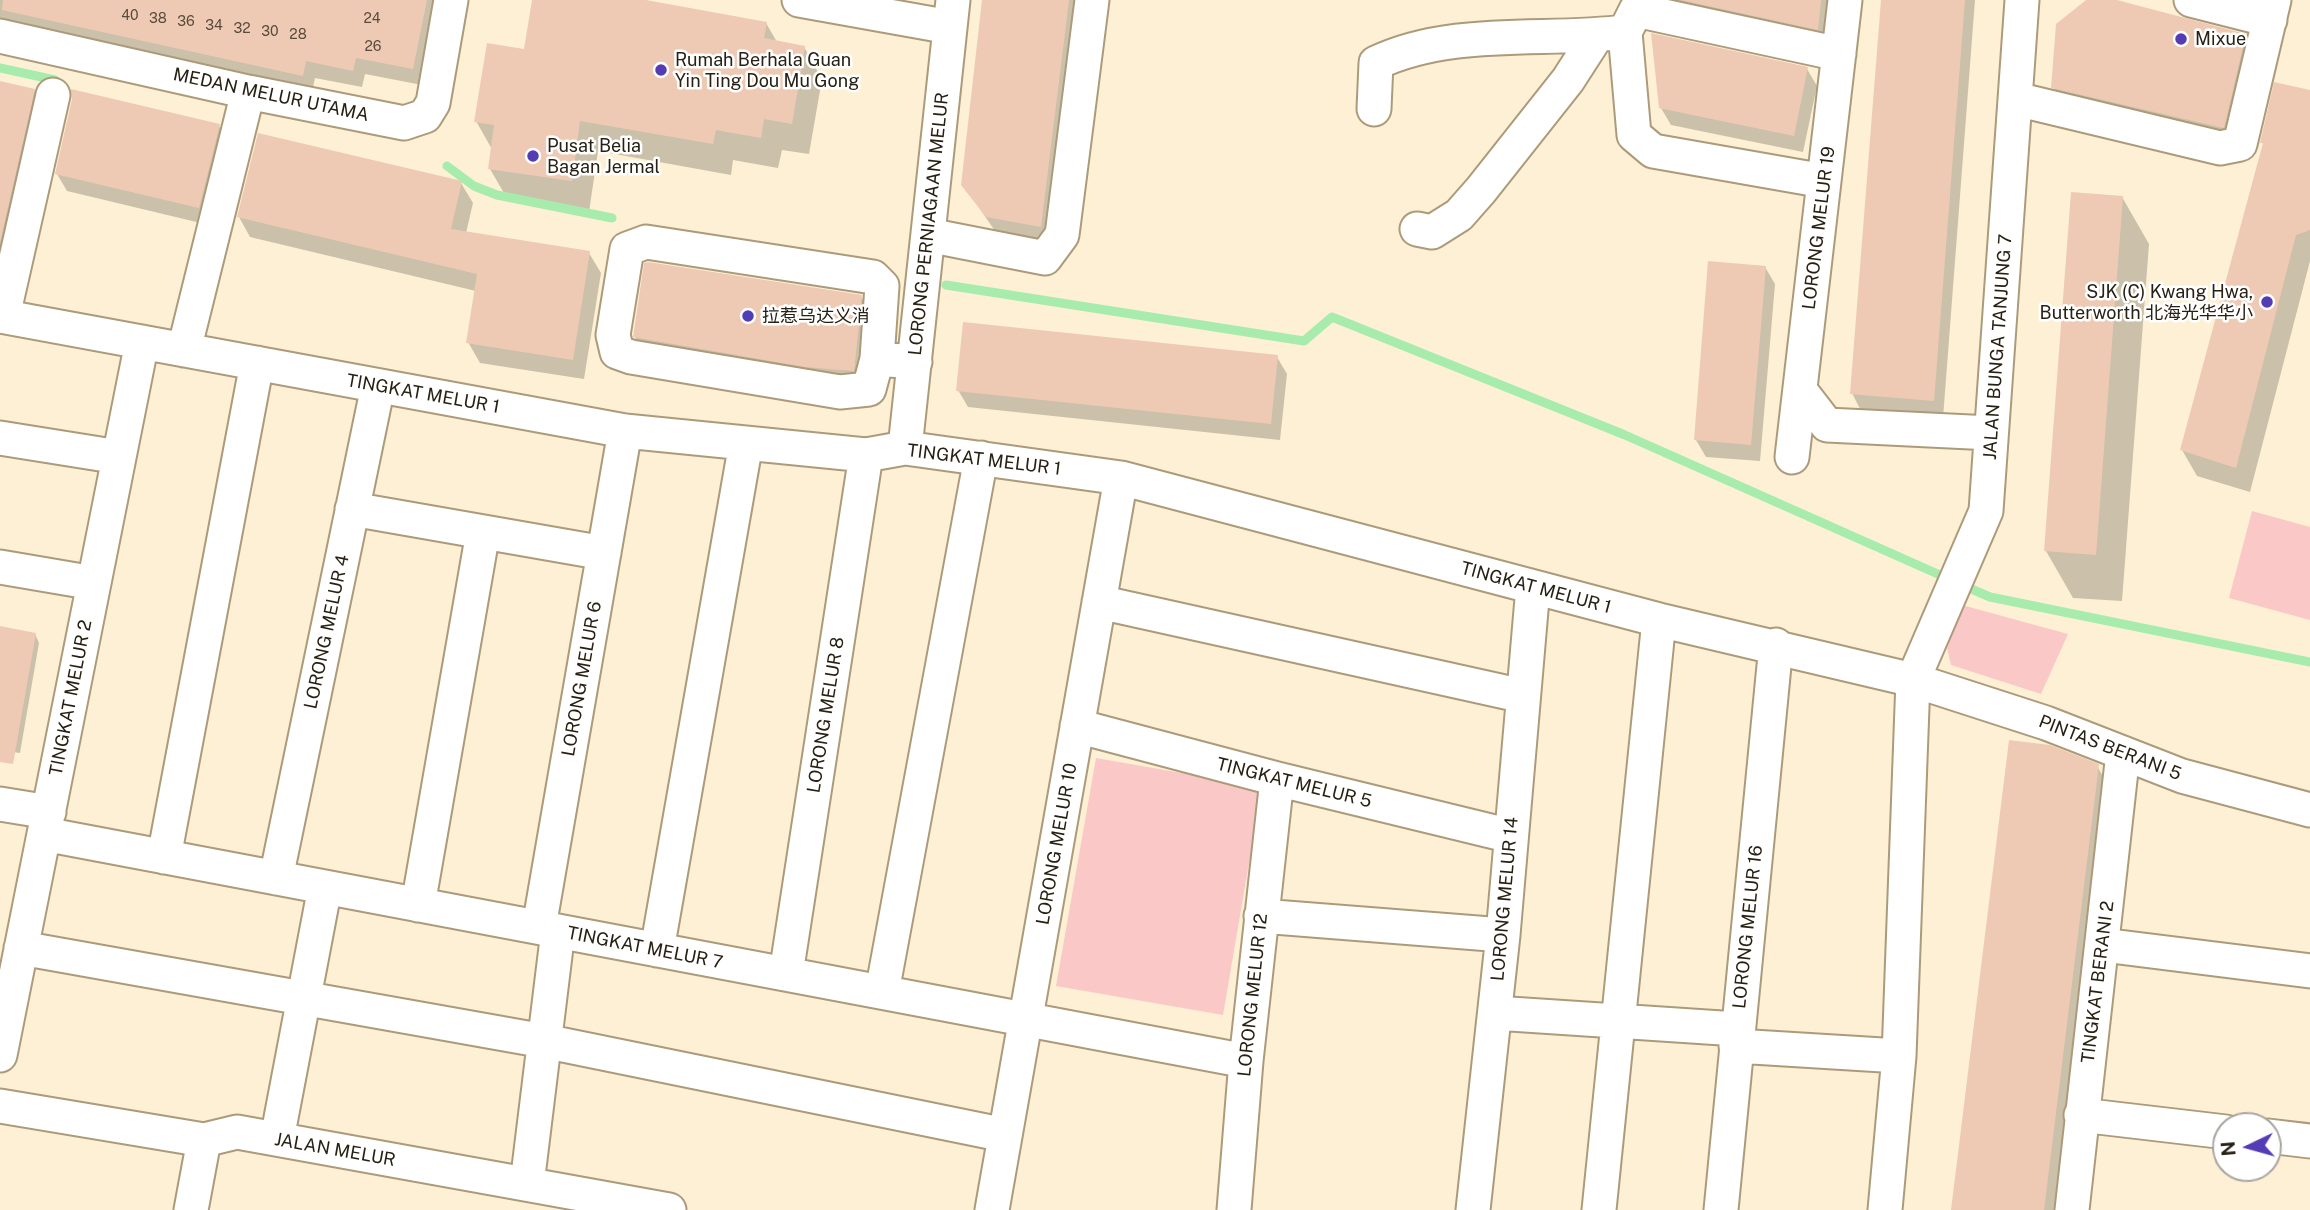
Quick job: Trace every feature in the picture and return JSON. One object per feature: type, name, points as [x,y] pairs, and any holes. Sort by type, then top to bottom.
[{"type":"street","name":"MEDAN MELUR UTAMA","points":[[0,36],[248,92],[404,123],[425,116],[433,103],[451,0]]},
{"type":"street","points":[[799,0],[951,14]]},
{"type":"street","points":[[928,236],[1045,258],[1053,251],[1062,235],[1092,0]]},
{"type":"street","name":"LORONG MELUR 19","points":[[1792,457],[1845,0]]},
{"type":"street","name":"JALAN BUNGA TANJUNG 7","points":[[1913,680],[1952,596],[1986,511],[2022,0]]},
{"type":"street","points":[[2016,99],[2220,148],[2240,144],[2272,10],[2191,0]]},
{"type":"street","points":[[1417,229],[1432,232],[1459,215],[1568,80],[1636,10],[1839,54]]},
{"type":"street","name":"LORONG PERNIAGAAN MELUR","points":[[905,448],[951,14]]},
{"type":"street","points":[[1374,108],[1376,63],[1401,51],[1534,36],[1611,34]]},
{"type":"street","points":[[1611,34],[1634,135],[1653,151],[1824,181]]},
{"type":"street","points":[[184,350],[248,92]]},
{"type":"street","points":[[1,316],[53,95]]},
{"type":"street","points":[[646,242],[873,277],[882,286],[877,359],[869,389],[840,392],[631,357],[617,352],[613,335],[627,249],[646,242]]},
{"type":"street","name":"TINGKAT MELUR 1","points":[[1,316],[625,431],[866,455],[905,448],[1121,478],[1658,620],[1776,645],[1913,680]]},
{"type":"street","name":"TINGKAT MELUR 2","points":[[0,1055],[142,342]]},
{"type":"street","points":[[877,359],[915,362]]},
{"type":"street","points":[[164,857],[257,363]]},
{"type":"street","name":"LORONG MELUR 4","points":[[276,878],[378,386]]},
{"type":"street","points":[[1800,390],[1828,425],[1991,433]]},
{"type":"street","name":"LORONG MELUR 6","points":[[527,1184],[544,1041],[548,929],[604,553],[625,431]]},
{"type":"street","points":[[0,438],[119,457]]},
{"type":"street","points":[[657,950],[746,443]]},
{"type":"street","name":"LORONG MELUR 8","points":[[786,974],[866,455]]},
{"type":"street","points":[[882,992],[981,458]]},
{"type":"street","name":"LORONG MELUR 10","points":[[992,1210],[1121,478]]},
{"type":"street","points":[[352,509],[604,553]]},
{"type":"street","points":[[418,905],[483,532]]},
{"type":"street","points":[[0,567],[94,583]]},
{"type":"street","name":"LORONG MELUR 14","points":[[1473,1210],[1503,936],[1533,587]]},
{"type":"street","points":[[1099,602],[1523,696]]},
{"type":"street","points":[[1599,1210],[1658,620]]},
{"type":"street","name":"LORONG MELUR 16","points":[[1721,1210],[1776,645]]},
{"type":"street","points":[[1885,1210],[1899,1056],[1913,680]]},
{"type":"street","name":"PINTAS BERANI 5","points":[[1913,680],[2046,723],[2182,776],[2310,810]]},
{"type":"street","name":"TINGKAT MELUR 5","points":[[1077,726],[1277,779],[1511,836]]},
{"type":"street","name":"TINGKAT BERANI 2","points":[[2072,1210],[2123,753]]},
{"type":"street","name":"LORONG MELUR 12","points":[[1234,1210],[1246,1061],[1277,779]]},
{"type":"street","name":"TINGKAT MELUR 7","points":[[0,804],[46,823],[164,857],[1246,1061]]},
{"type":"street","points":[[277,1139],[325,887]]},
{"type":"street","points":[[1261,915],[1503,936]]},
{"type":"street","points":[[2102,945],[2310,971]]},
{"type":"street","points":[[21,948],[544,1041],[1006,1135]]},
{"type":"street","points":[[1495,1013],[1616,1021],[1899,1056]]},
{"type":"street","name":"JALAN MELUR","points":[[0,1106],[204,1140],[237,1132],[527,1184],[577,1202],[669,1210]]},
{"type":"street","points":[[2081,1115],[2212,1130]]},
{"type":"street","points":[[2282,1138],[2310,1141]]},
{"type":"street","points":[[191,1210],[204,1140]]},
{"type":"shaded area","points":[[2252,511],[2310,527],[2310,620],[2229,598]]},
{"type":"shaded area","points":[[1962,605],[2068,634],[2041,694],[1951,665],[1947,648]]},
{"type":"shaded area","points":[[1096,758],[1262,787],[1223,1015],[1056,986]]},
{"type":"building","points":[[3,0],[427,0],[413,69],[356,58],[353,71],[306,61],[303,76],[2,10]]},
{"type":"building","name":"Rumah Berhala Guan Yin Ting Dou Mu Gong","points":[[532,0],[646,0],[767,22],[764,38],[805,46],[792,124],[764,119],[761,138],[716,130],[713,144],[580,121],[572,181],[488,169],[494,125],[474,122],[487,43],[524,49]]},
{"type":"building","points":[[982,0],[1069,0],[1041,227],[986,217],[961,185]]},
{"type":"building","points":[[1681,0],[1821,0],[1818,30]]},
{"type":"building","points":[[1881,0],[1965,0],[1934,401],[1850,394]]},
{"type":"building","points":[[2086,0],[2117,0],[2246,34],[2224,128],[2051,88],[2056,24]]},
{"type":"building","points":[[1651,33],[1808,67],[1794,136],[1659,108]]},
{"type":"building","points":[[0,81],[35,89],[0,242]]},
{"type":"building","points":[[2274,82],[2310,90],[2310,230],[2296,235],[2236,468],[2180,450],[2263,143],[2260,143]]},
{"type":"building","points":[[71,89],[220,124],[199,208],[55,174],[72,99]]},
{"type":"building","points":[[258,133],[462,181],[451,229],[590,251],[573,360],[466,343],[477,274],[237,217]]},
{"type":"building","points":[[2071,192],[2123,196],[2096,555],[2044,551]]},
{"type":"building","points":[[1708,261],[1766,266],[1751,445],[1694,440]]},
{"type":"building","name":"拉惹乌达义消","points":[[644,263],[862,295],[854,371],[805,367],[633,337]]},
{"type":"building","points":[[963,322],[1278,355],[1271,424],[956,391]]},
{"type":"building","points":[[0,626],[36,633],[13,764],[0,762]]},
{"type":"building","points":[[2009,740],[2050,745],[2099,764],[2044,1210],[1951,1210]]},
{"type":"waterway","points":[[0,68],[55,80]]},
{"type":"waterway","points":[[447,166],[474,186],[497,195],[612,218]]},
{"type":"waterway","points":[[946,285],[1304,341],[1332,317],[1625,435],[1949,579]]},
{"type":"waterway","points":[[1962,585],[1990,597],[2310,662]]},
{"type":"place","name":"Mixue","points":[[2181,39]]},
{"type":"place","name":"Rumah Berhala Guan Yin Ting Dou Mu Gong","points":[[661,70]]},
{"type":"place","name":"Pusat Belia Bagan Jermal","points":[[533,156]]},
{"type":"place","name":"SJK (C) Kwang Hwa, Butterworth 北海光华华小","points":[[2267,302]]},
{"type":"place","name":"拉惹乌达义消","points":[[748,316]]}]
